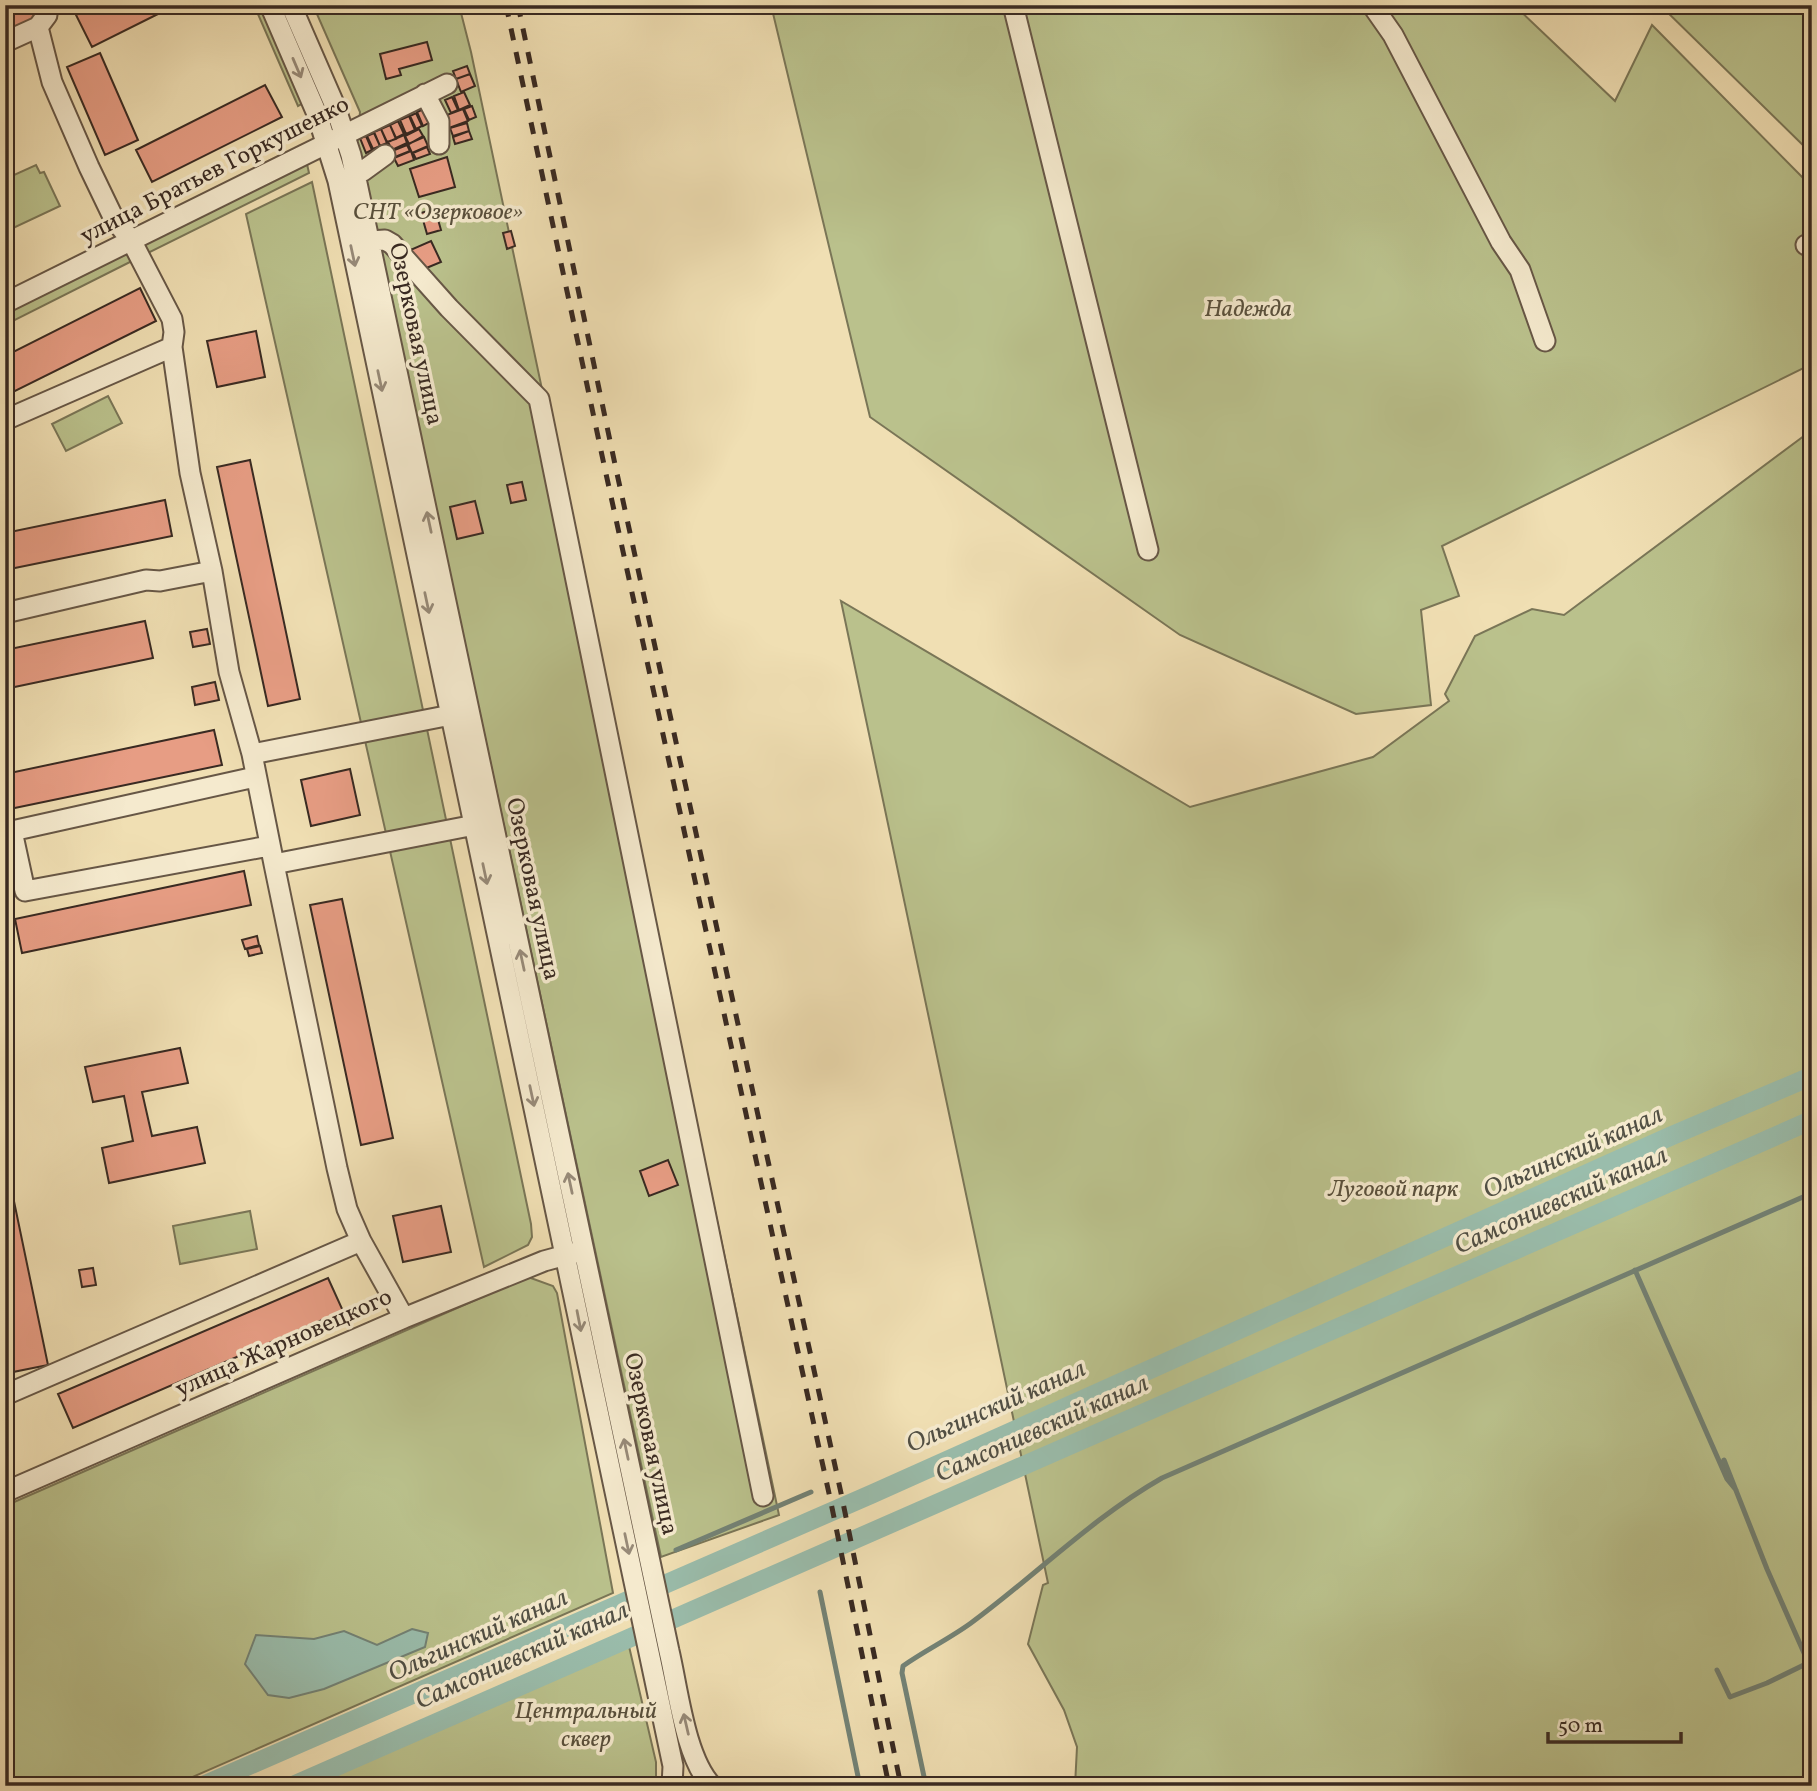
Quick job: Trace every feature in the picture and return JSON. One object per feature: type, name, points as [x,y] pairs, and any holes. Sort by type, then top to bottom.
[{"type":"street","points":[[5,42],[38,27],[47,15],[47,5]]},
{"type":"street","name":"Озерковая улица","points":[[271,5],[317,114],[338,181],[460,714],[642,1568],[669,1651],[692,1750],[701,1773],[712,1786]]},
{"type":"street","name":"Озерковая улица","points":[[291,5],[345,133],[355,173],[460,714]]},
{"type":"street","points":[[1013,5],[1149,550]]},
{"type":"street","points":[[1372,5],[1393,35],[1501,242],[1520,270],[1545,341]]},
{"type":"street","points":[[38,27],[55,90],[114,219],[131,240],[172,320],[172,347],[190,473],[212,571],[229,672],[252,754],[337,1168],[347,1209],[361,1241],[404,1318]]},
{"type":"street","name":"улица Братьев Горкушенко","points":[[5,303],[447,84]]},
{"type":"street","points":[[425,94],[439,121],[439,144]]},
{"type":"street","points":[[355,173],[363,171],[385,155]]},
{"type":"street","points":[[370,241],[385,240],[392,244],[449,308],[539,399],[763,1496]]},
{"type":"street","points":[[5,420],[172,347]]},
{"type":"street","points":[[5,613],[146,580],[160,581],[212,571]]},
{"type":"street","points":[[252,754],[460,714]]},
{"type":"street","points":[[255,777],[9,830],[25,891],[483,823]]},
{"type":"street","points":[[5,1395],[361,1241]]},
{"type":"street","name":"улица Жарновецкого","points":[[5,1492],[404,1318],[544,1261],[575,1252]]},
{"type":"street","name":"Озерковая улица","points":[[642,1568],[650,1658],[673,1766],[672,1786]]},
{"type":"green space","points":[[254,5],[260,5],[303,103],[298,106]]},
{"type":"green space","name":"СНТ «Озерковое»","points":[[313,5],[459,5],[471,52],[779,1515],[661,1557],[357,142],[360,112]]},
{"type":"green space","name":"Надежда","points":[[771,5],[1514,5],[1615,101],[1652,25],[1812,187],[1812,364],[1442,546],[1459,596],[1421,610],[1431,705],[1356,714],[1180,635],[870,417]]},
{"type":"green space","points":[[1660,5],[1812,5],[1812,154]]},
{"type":"green space","points":[[307,164],[309,173],[146,254],[142,245]]},
{"type":"green space","points":[[36,165],[40,173],[44,172],[60,206],[9,230],[5,223],[5,191],[8,189],[5,179]]},
{"type":"green space","points":[[312,182],[531,1224],[532,1237],[528,1245],[484,1267],[246,214]]},
{"type":"green space","points":[[130,251],[134,260],[5,325],[5,314]]},
{"type":"green space","points":[[108,396],[122,423],[66,451],[52,424]]},
{"type":"green space","name":"Луговой парк","points":[[1812,430],[1812,1786],[1075,1786],[1077,1747],[1064,1710],[1028,1644],[1043,1585],[1048,1583],[841,601],[1190,807],[1373,757],[1449,701],[1445,694],[1475,636],[1532,609],[1564,615]]},
{"type":"green space","points":[[250,1211],[257,1249],[180,1264],[173,1226]]},
{"type":"green space","points":[[528,1277],[553,1286],[557,1293],[613,1593],[172,1786],[5,1786],[5,1506]]},
{"type":"green space","name":"Центральный сквер","points":[[628,1642],[656,1762],[656,1778],[651,1786],[303,1786]]},
{"type":"shaded area","points":[[412,1629],[428,1633],[425,1647],[324,1689],[289,1698],[268,1695],[245,1664],[256,1635],[314,1639],[344,1631],[377,1645]]},
{"type":"building","points":[[5,5],[32,5],[38,17],[5,33]]},
{"type":"building","points":[[96,5],[176,5],[92,47],[76,15]]},
{"type":"building","points":[[427,42],[432,60],[399,69],[401,75],[386,79],[380,54]]},
{"type":"building","points":[[100,53],[138,140],[105,155],[67,67]]},
{"type":"building","points":[[467,66],[470,74],[456,79],[453,71]]},
{"type":"building","points":[[470,74],[475,86],[461,92],[456,79]]},
{"type":"building","points":[[265,85],[282,117],[152,182],[136,150]]},
{"type":"building","points":[[464,92],[470,105],[459,110],[454,96]]},
{"type":"building","points":[[452,97],[458,110],[451,113],[445,100]]},
{"type":"building","points":[[472,106],[476,117],[469,120],[464,109]]},
{"type":"building","points":[[426,108],[432,121],[423,126],[417,112]]},
{"type":"building","points":[[463,109],[468,121],[449,128],[444,116]]},
{"type":"building","points":[[416,113],[422,126],[416,129],[410,116]]},
{"type":"building","points":[[409,116],[415,130],[406,134],[400,120]]},
{"type":"building","points":[[398,121],[404,134],[396,138],[390,125]]},
{"type":"building","points":[[467,123],[469,131],[453,136],[450,128]]},
{"type":"building","points":[[390,125],[396,139],[387,142],[381,129]]},
{"type":"building","points":[[381,129],[387,143],[380,146],[374,132]]},
{"type":"building","points":[[419,129],[423,136],[409,144],[405,136]]},
{"type":"building","points":[[469,131],[472,139],[455,144],[453,137]]},
{"type":"building","points":[[374,133],[380,146],[373,149],[367,136]]},
{"type":"building","points":[[404,135],[407,143],[392,150],[388,142]]},
{"type":"building","points":[[366,136],[372,150],[366,153],[360,138]]},
{"type":"building","points":[[424,137],[428,146],[412,153],[408,144]]},
{"type":"building","points":[[407,145],[410,151],[395,157],[392,151]]},
{"type":"building","points":[[427,147],[430,154],[416,159],[413,153]]},
{"type":"building","points":[[411,151],[414,160],[398,166],[394,158]]},
{"type":"building","points":[[447,157],[455,187],[419,197],[410,169]]},
{"type":"building","points":[[435,209],[441,230],[427,234],[421,213]]},
{"type":"building","points":[[511,231],[515,246],[507,249],[503,233]]},
{"type":"building","points":[[431,241],[441,262],[424,269],[408,251]]},
{"type":"building","points":[[140,288],[156,321],[5,396],[5,356]]},
{"type":"building","points":[[256,331],[265,377],[217,387],[207,341]]},
{"type":"building","points":[[250,460],[300,699],[268,706],[217,467]]},
{"type":"building","points":[[522,482],[526,500],[511,503],[507,485]]},
{"type":"building","points":[[165,500],[172,536],[5,570],[5,533]]},
{"type":"building","points":[[475,501],[483,533],[457,539],[450,507]]},
{"type":"building","points":[[145,621],[153,658],[5,689],[5,650]]},
{"type":"building","points":[[207,629],[210,644],[193,647],[190,632]]},
{"type":"building","points":[[215,682],[219,700],[195,705],[192,687]]},
{"type":"building","points":[[214,730],[222,765],[5,810],[5,774]]},
{"type":"building","points":[[350,769],[360,815],[311,826],[301,780]]},
{"type":"building","points":[[244,871],[251,905],[22,953],[15,919]]},
{"type":"building","points":[[342,899],[393,1138],[361,1145],[310,905]]},
{"type":"building","points":[[257,936],[259,945],[245,949],[242,940]]},
{"type":"building","points":[[260,946],[262,953],[249,956],[247,949]]},
{"type":"building","points":[[180,1048],[188,1083],[142,1092],[152,1136],[197,1127],[205,1163],[109,1183],[102,1148],[133,1141],[124,1096],[93,1102],[85,1067]]},
{"type":"building","points":[[5,1158],[48,1365],[13,1372],[5,1336]]},
{"type":"building","points":[[668,1160],[678,1185],[649,1196],[640,1171]]},
{"type":"building","points":[[441,1206],[451,1252],[403,1262],[393,1216]]},
{"type":"building","points":[[93,1268],[96,1285],[82,1287],[79,1270]]},
{"type":"building","points":[[328,1278],[343,1311],[73,1428],[58,1394]]},
{"type":"waterway","name":"Ольгинский канал","points":[[202,1786],[872,1494],[1671,1136],[1812,1076]]},
{"type":"waterway","name":"Самсониевский канал","points":[[292,1786],[1812,1120]]},
{"type":"waterway","points":[[926,1786],[902,1673],[903,1666],[971,1623],[1136,1494],[1162,1478],[1812,1193]]},
{"type":"waterway","points":[[1635,1270],[1727,1479],[1736,1490]]},
{"type":"waterway","points":[[1724,1460],[1767,1569],[1808,1662]]},
{"type":"waterway","points":[[676,1550],[811,1492]]},
{"type":"waterway","points":[[820,1592],[860,1786]]},
{"type":"waterway","points":[[1717,1670],[1730,1697],[1812,1661]]},
{"type":"railway","points":[[506,5],[830,1498],[889,1786]]},
{"type":"railway","points":[[518,5],[616,469],[841,1493],[901,1786]]}]
